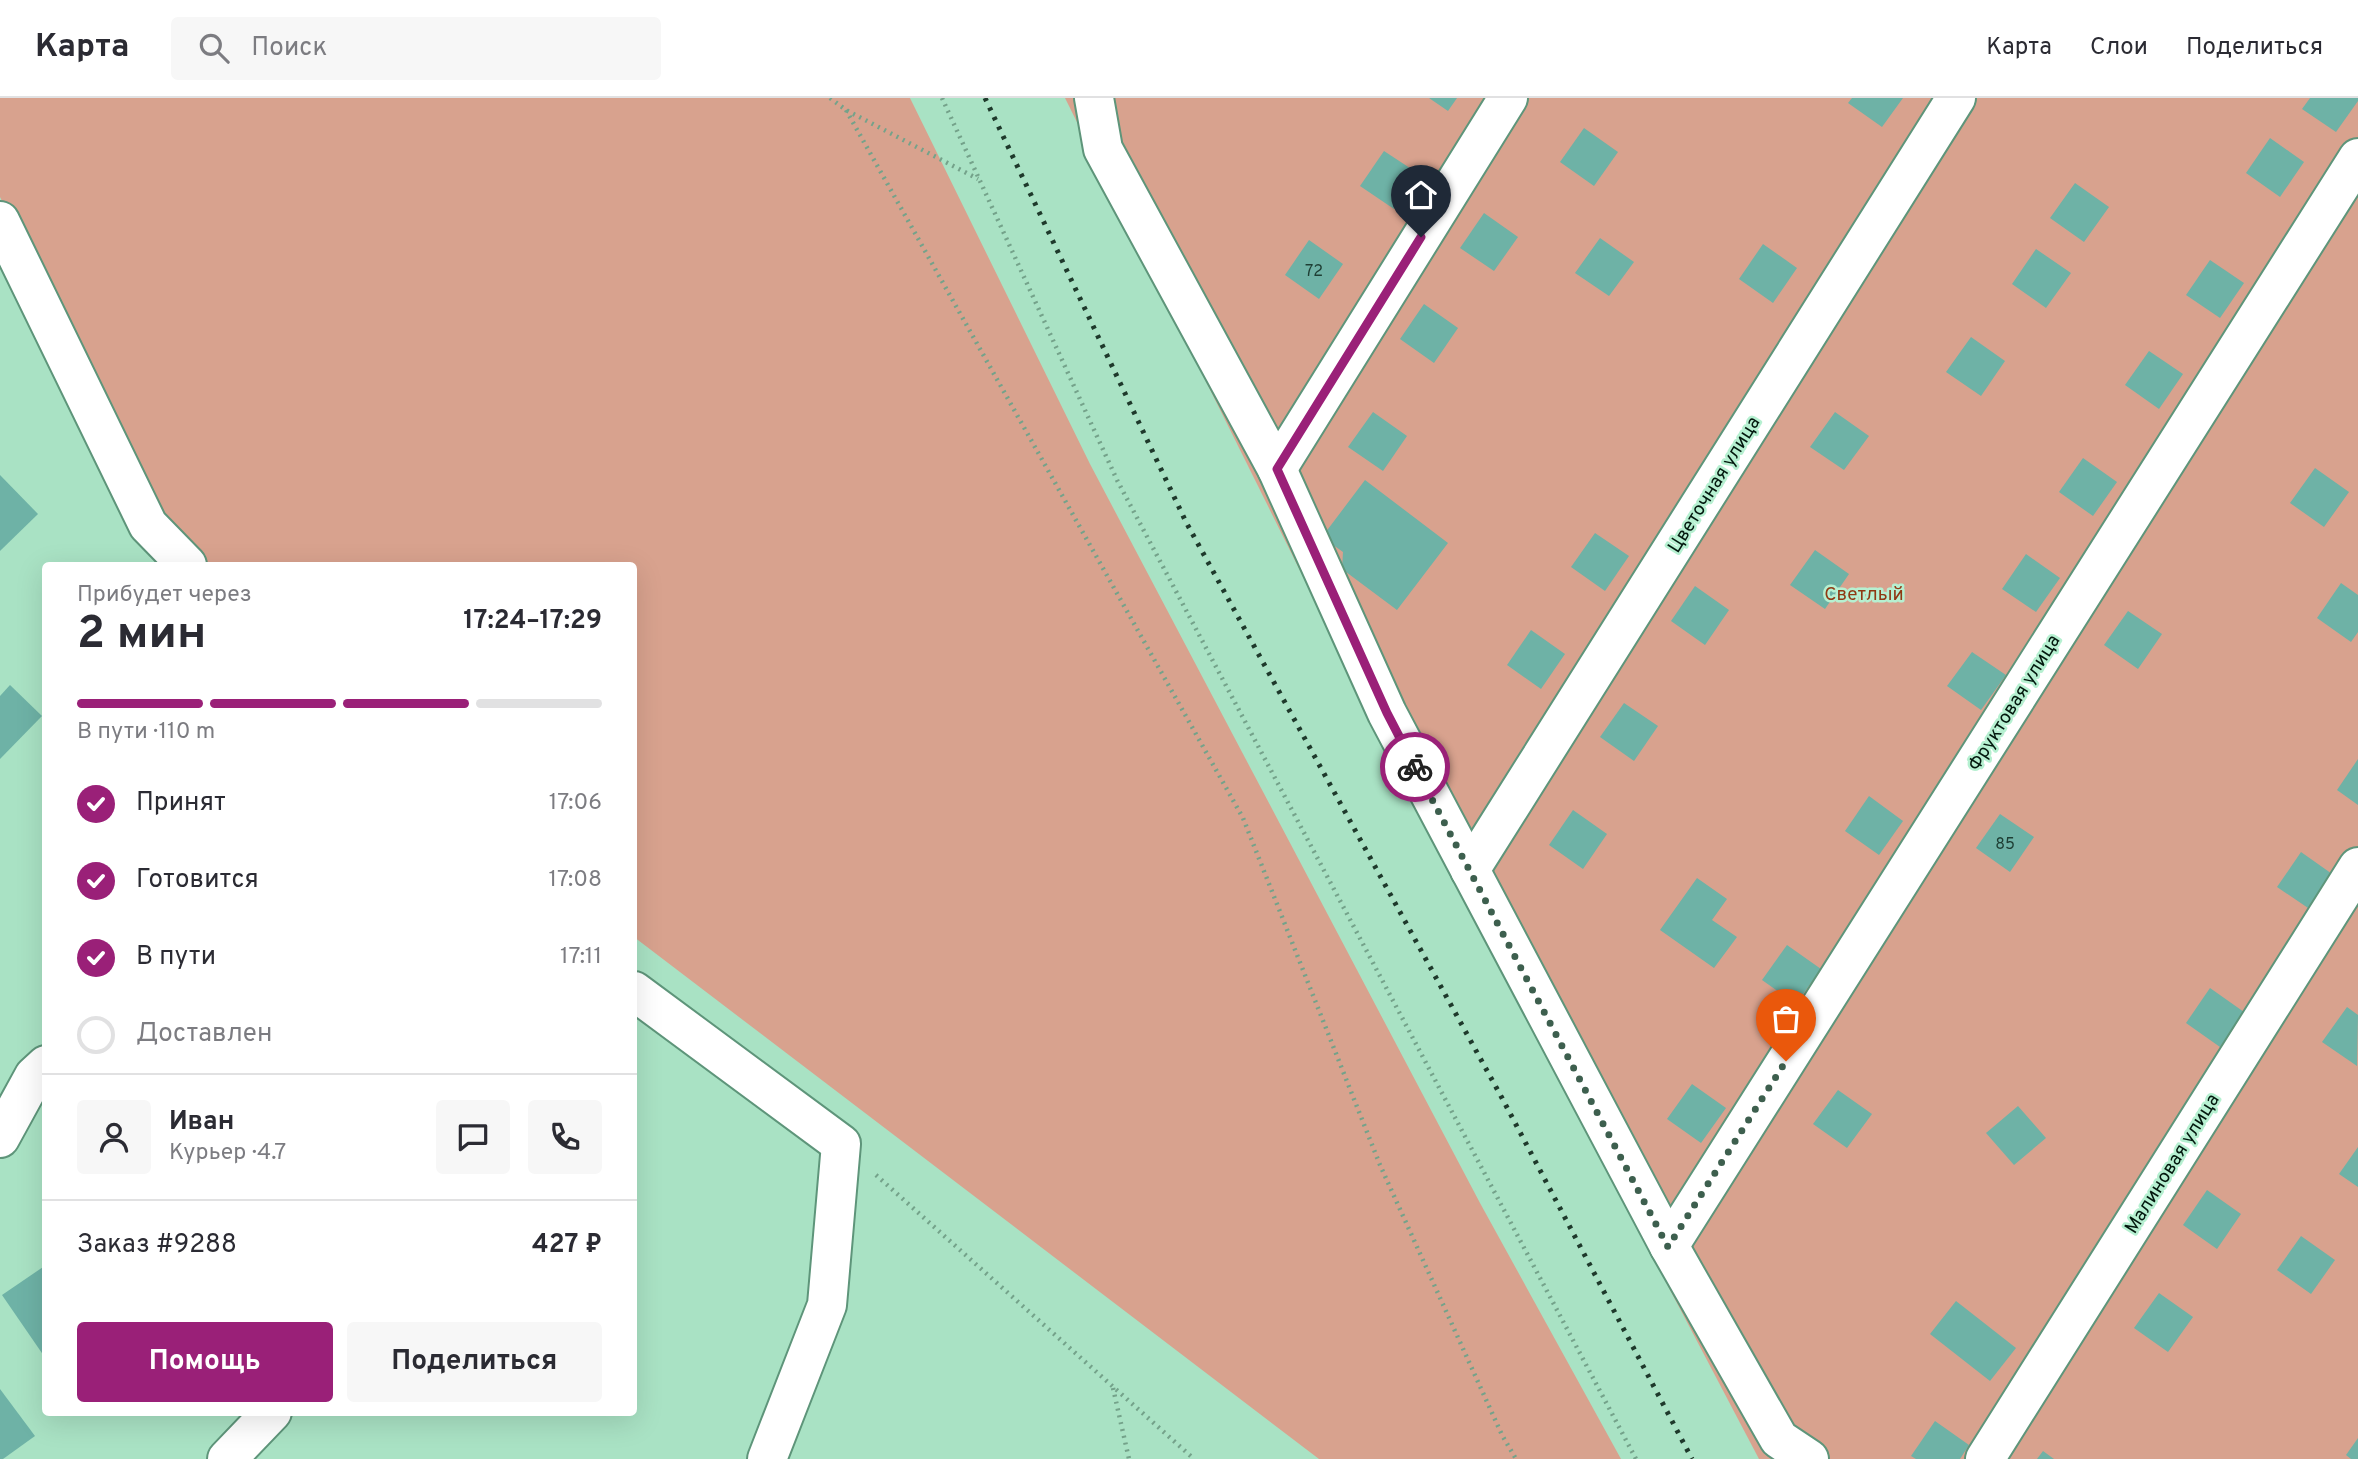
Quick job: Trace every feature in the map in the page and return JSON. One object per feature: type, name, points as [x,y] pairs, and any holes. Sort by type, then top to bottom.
[{"type":"street","points":[[1094,98],[1103,149],[1277,469],[1387,713],[1668,1247],[1780,1440],[1808,1459]]},
{"type":"street","points":[[1277,469],[1508,98]]},
{"type":"street","name":"Цветочная улица","points":[[1470,870],[1956,98]]},
{"type":"street","name":"Фруктовая улица","points":[[1668,1247],[2358,158]]},
{"type":"street","points":[[0,221],[148,525],[184,562]]},
{"type":"street","name":"Малиновая улица","points":[[1985,1459],[2358,867]]},
{"type":"street","points":[[637,992],[841,1144],[827,1306],[768,1459]]},
{"type":"street","points":[[0,1138],[34,1076],[42,1069]]},
{"type":"street","points":[[228,1459],[268,1416]]},
{"type":"path","points":[[830,98],[846,110],[979,180]]},
{"type":"path","points":[[942,98],[1117,480],[1636,1459]]},
{"type":"path","points":[[846,110],[1243,818],[1380,1165],[1502,1435],[1516,1459]]},
{"type":"path","points":[[841,1144],[1194,1459]]},
{"type":"path","points":[[1112,1386],[1129,1459]]},
{"type":"green space","points":[[0,98],[910,98],[1090,464],[1480,1203],[1621,1459],[1319,1459],[637,939],[637,562],[189,562],[161,535],[0,197]]},
{"type":"green space","name":"Светлый","points":[[1065,98],[2358,98],[2358,1459],[1759,1459],[1446,864]]},
{"type":"building","points":[[1429,98],[1457,98],[1448,111]]},
{"type":"building","points":[[1852,98],[1903,98],[1882,127],[1848,103]]},
{"type":"building","points":[[2310,98],[2358,98],[2358,101],[2336,132],[2302,109]]},
{"type":"building","points":[[1584,128],[1618,152],[1594,186],[1560,162]]},
{"type":"building","points":[[2270,138],[2304,162],[2280,197],[2246,173]]},
{"type":"building","points":[[1384,151],[1419,174],[1394,209],[1360,186]]},
{"type":"building","points":[[2075,183],[2109,207],[2084,242],[2050,218]]},
{"type":"building","points":[[1484,213],[1518,237],[1494,271],[1460,248]]},
{"type":"building","points":[[1600,238],[1634,262],[1609,296],[1575,273]]},
{"type":"building","points":[[1309,240],[1343,264],[1319,299],[1285,275]]},
{"type":"building","points":[[1763,244],[1797,268],[1773,303],[1739,279]]},
{"type":"building","points":[[2036,249],[2071,273],[2046,308],[2012,284]]},
{"type":"building","points":[[2210,260],[2244,283],[2220,318],[2186,295]]},
{"type":"building","points":[[1424,304],[1458,328],[1434,363],[1400,339]]},
{"type":"building","points":[[1971,337],[2005,361],[1981,396],[1946,372]]},
{"type":"building","points":[[2149,351],[2183,374],[2159,409],[2125,385]]},
{"type":"building","points":[[1373,412],[1407,436],[1383,471],[1348,447]]},
{"type":"building","points":[[1835,412],[1869,436],[1844,470],[1810,447]]},
{"type":"building","points":[[2083,458],[2117,482],[2093,516],[2059,492]]},
{"type":"building","points":[[2315,468],[2349,492],[2324,527],[2290,503]]},
{"type":"building","points":[[0,475],[38,514],[0,551]]},
{"type":"building","points":[[1365,480],[1448,543],[1397,610],[1342,569],[1343,552],[1322,537]]},
{"type":"building","points":[[1595,533],[1629,556],[1605,591],[1571,567]]},
{"type":"building","points":[[1815,550],[1849,574],[1825,609],[1790,585]]},
{"type":"building","points":[[2026,554],[2060,578],[2036,612],[2002,589]]},
{"type":"building","points":[[2341,583],[2358,595],[2358,632],[2351,642],[2317,618]]},
{"type":"building","points":[[1695,586],[1729,610],[1705,645],[1671,621]]},
{"type":"building","points":[[2128,611],[2162,634],[2138,669],[2104,645]]},
{"type":"building","points":[[1531,630],[1565,654],[1541,689],[1507,665]]},
{"type":"building","points":[[1972,652],[2006,675],[1981,710],[1947,686]]},
{"type":"building","points":[[10,685],[42,716],[0,759],[0,696]]},
{"type":"building","points":[[1624,703],[1658,726],[1634,761],[1600,737]]},
{"type":"building","points":[[2358,759],[2358,805],[2337,790]]},
{"type":"building","points":[[1869,796],[1903,821],[1879,855],[1845,831]]},
{"type":"building","points":[[1573,810],[1607,834],[1583,869],[1549,845]]},
{"type":"building","points":[[2000,814],[2034,837],[2010,872],[1976,848]]},
{"type":"building","points":[[2301,852],[2335,876],[2311,910],[2277,887]]},
{"type":"building","points":[[1697,878],[1727,899],[1712,920],[1737,937],[1714,968],[1660,930]]},
{"type":"building","points":[[1787,945],[1821,969],[1796,1004],[1762,980]]},
{"type":"building","points":[[2210,988],[2244,1012],[2220,1047],[2186,1023]]},
{"type":"building","points":[[2347,1007],[2358,1015],[2357,1066],[2322,1042]]},
{"type":"building","points":[[1692,1084],[1726,1108],[1701,1143],[1667,1119]]},
{"type":"building","points":[[1838,1090],[1872,1114],[1847,1148],[1813,1124]]},
{"type":"building","points":[[2018,1106],[2046,1138],[2014,1165],[1986,1133]]},
{"type":"building","points":[[2358,1147],[2358,1187],[2339,1174]]},
{"type":"building","points":[[2207,1190],[2241,1214],[2217,1249],[2183,1225]]},
{"type":"building","points":[[2301,1236],[2335,1260],[2311,1294],[2277,1270]]},
{"type":"building","points":[[42,1268],[42,1353],[2,1295]]},
{"type":"building","points":[[2159,1293],[2193,1317],[2168,1352],[2134,1328]]},
{"type":"building","points":[[1956,1301],[2016,1348],[1990,1381],[1930,1334]]},
{"type":"building","points":[[0,1389],[35,1436],[3,1459],[0,1459]]},
{"type":"building","points":[[1935,1421],[1969,1445],[1960,1459],[1916,1459],[1911,1456]]},
{"type":"building","points":[[2358,1438],[2358,1459],[2351,1459],[2346,1455]]},
{"type":"building","points":[[2043,1451],[2054,1459],[2037,1459]]},
{"type":"railway","points":[[985,98],[1186,522],[1502,1098],[1692,1459]]},
{"type":"way so far","points":[[1415,767],[1668,1247],[1786,1061]]},
{"type":"route","points":[[1415,767],[1387,713],[1277,469],[1421,237]]}]
